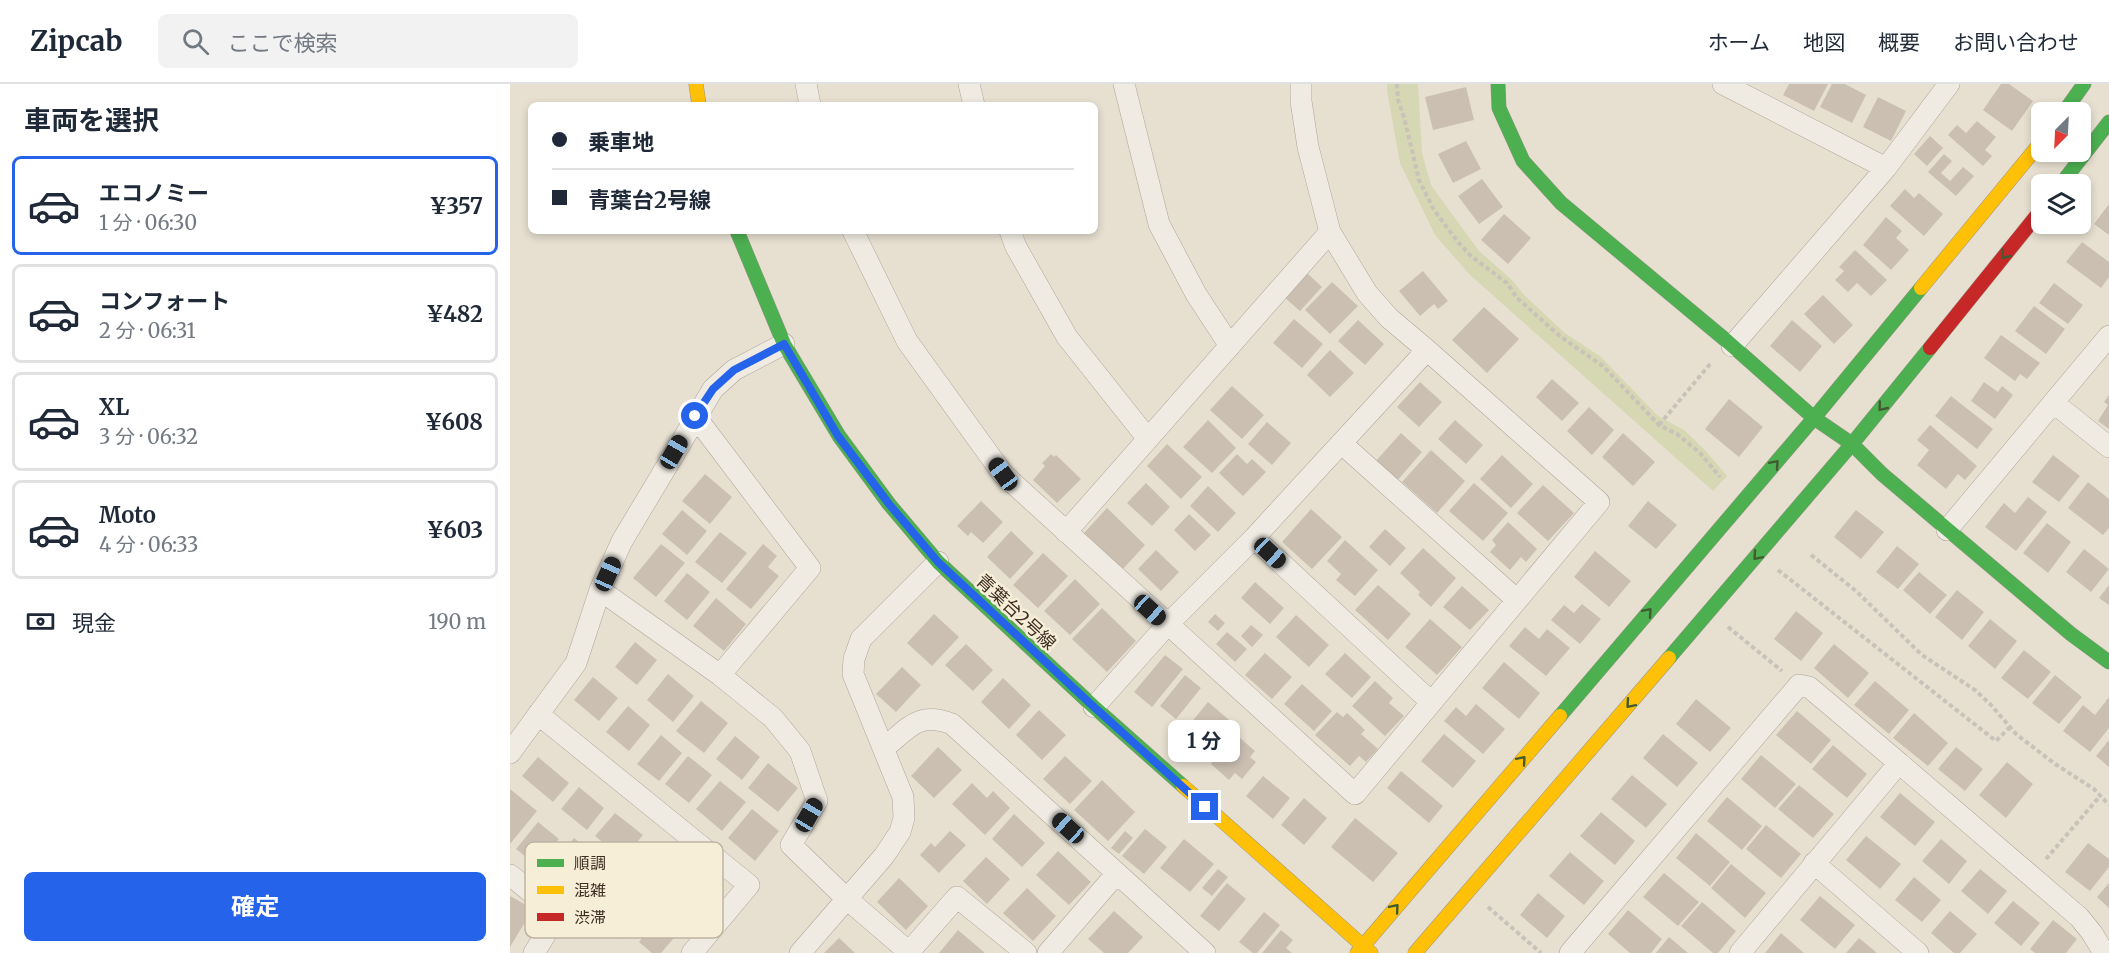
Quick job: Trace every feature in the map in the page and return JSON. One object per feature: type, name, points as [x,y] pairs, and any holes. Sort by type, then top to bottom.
[{"type":"street","points":[[696,84],[699,102]]},
{"type":"street","points":[[806,84],[809,102]]},
{"type":"street","points":[[969,84],[973,102]]},
{"type":"street","points":[[1124,84],[1160,224],[1196,294],[1230,346]]},
{"type":"street","points":[[854,234],[907,341],[1003,474],[1355,794],[1599,502],[1389,318],[1367,293],[1330,232],[1308,147],[1300,101],[1301,84]]},
{"type":"street","points":[[1498,84],[1499,108],[1523,162],[1561,203],[1724,352],[1852,444],[1882,474],[1947,530],[2071,634],[2109,662]]},
{"type":"street","points":[[1723,84],[1886,168]]},
{"type":"street","points":[[1724,352],[1886,168],[1949,84]]},
{"type":"street","points":[[2071,102],[2084,84]]},
{"type":"street","points":[[2069,174],[2109,122]]},
{"type":"street","points":[[1364,951],[1814,418],[2031,154]]},
{"type":"street","points":[[1415,953],[1852,444],[2031,223]]},
{"type":"street","points":[[1066,532],[1330,232]]},
{"type":"street","name":"青葉台2号線","points":[[737,234],[784,344],[838,436],[889,504],[938,562],[1094,707],[1364,951]]},
{"type":"street","points":[[1011,234],[1016,248],[1066,337],[1149,439]]},
{"type":"street","points":[[1947,530],[2109,336]]},
{"type":"street","points":[[510,753],[576,663],[600,590],[622,541],[713,389],[734,370],[784,344]]},
{"type":"street","points":[[1094,707],[1167,625],[1254,538],[1427,350]]},
{"type":"street","points":[[2054,403],[2109,447]]},
{"type":"street","points":[[695,416],[810,568],[720,675]]},
{"type":"street","points":[[1341,443],[1517,600]]},
{"type":"street","points":[[1254,538],[1431,702]]},
{"type":"street","points":[[800,953],[884,856],[900,832],[904,818],[903,797],[853,674],[854,659],[861,639],[938,562]]},
{"type":"street","points":[[600,590],[720,675],[773,718],[800,751],[817,801],[791,845],[847,899],[910,952],[957,897],[1026,953]]},
{"type":"street","points":[[1570,953],[1799,685],[1809,687],[2079,917],[2104,953]]},
{"type":"street","points":[[538,714],[695,842]]},
{"type":"street","points":[[884,748],[919,720],[937,718],[952,724],[1205,953]]},
{"type":"street","points":[[1740,953],[1899,763]]},
{"type":"street","points":[[1814,863],[1918,953]]},
{"type":"street","points":[[723,865],[748,885],[723,915]]},
{"type":"street","points":[[1048,953],[1118,873]]},
{"type":"street","points":[[510,875],[525,887]]},
{"type":"street","points":[[534,953],[543,938]]},
{"type":"street","points":[[692,953],[704,938]]},
{"type":"path","points":[[1397,84],[1398,100],[1419,180],[1434,210],[1471,256],[1507,283],[1517,298],[1560,338],[1603,366],[1659,425],[1677,434],[1700,453],[1720,477]]},
{"type":"path","points":[[1659,425],[1724,352]]},
{"type":"path","points":[[1811,555],[1856,591],[1922,655],[1975,690],[2025,741],[2055,764],[2087,784],[2109,805]]},
{"type":"path","points":[[1775,568],[1996,741],[2010,727]]},
{"type":"path","points":[[1728,627],[1799,685]]},
{"type":"path","points":[[2061,841],[2100,796]]},
{"type":"path","points":[[1488,907],[1541,953]]},
{"type":"green space","points":[[1387,84],[1418,84],[1422,153],[1431,185],[1479,251],[1565,333],[1601,357],[1658,416],[1684,430],[1704,449],[1727,476],[1713,491],[1470,275],[1435,235],[1400,163]]},
{"type":"building","points":[[1789,84],[1828,84],[1814,111],[1783,95]]},
{"type":"building","points":[[1832,84],[1845,84],[1866,95],[1852,123],[1820,107]]},
{"type":"building","points":[[2001,84],[2009,84],[2033,101],[2012,131],[1983,110]]},
{"type":"building","points":[[1466,87],[1474,120],[1433,130],[1425,97]]},
{"type":"building","points":[[1878,97],[1906,111],[1891,141],[1863,127]]},
{"type":"building","points":[[1977,121],[1996,137],[1985,150],[1992,156],[1983,166],[1948,135],[1957,125],[1966,133]]},
{"type":"building","points":[[1930,136],[1943,148],[1927,166],[1914,154]]},
{"type":"building","points":[[1466,141],[1481,169],[1453,183],[1438,154]]},
{"type":"building","points":[[1944,154],[1952,161],[1941,173],[1950,181],[1963,167],[1974,176],[1956,196],[1928,172]]},
{"type":"building","points":[[1482,179],[1503,207],[1479,224],[1458,196]]},
{"type":"building","points":[[1905,189],[1914,198],[1919,193],[1943,214],[1924,236],[1890,206]]},
{"type":"building","points":[[2109,204],[2109,235],[2094,224]]},
{"type":"building","points":[[1504,214],[1531,238],[1508,264],[1481,240]]},
{"type":"building","points":[[1886,217],[1902,231],[1896,238],[1909,250],[1891,270],[1863,245]]},
{"type":"building","points":[[2082,242],[2109,262],[2109,277],[2101,288],[2066,262]]},
{"type":"building","points":[[1855,250],[1887,280],[1871,296],[1857,283],[1848,292],[1835,280],[1844,271],[1839,267]]},
{"type":"building","points":[[1423,271],[1448,301],[1438,309],[1434,304],[1420,316],[1399,291]]},
{"type":"building","points":[[1307,273],[1322,287],[1300,311],[1285,298]]},
{"type":"building","points":[[1332,282],[1358,306],[1330,334],[1305,310]]},
{"type":"building","points":[[2054,283],[2083,305],[2068,324],[2039,303]]},
{"type":"building","points":[[1823,295],[1853,325],[1834,344],[1804,314]]},
{"type":"building","points":[[2034,306],[2065,329],[2046,354],[2015,331]]},
{"type":"building","points":[[1484,307],[1519,339],[1487,373],[1452,340]]},
{"type":"building","points":[[1294,319],[1323,344],[1302,368],[1273,343]]},
{"type":"building","points":[[1358,320],[1384,344],[1365,365],[1338,341]]},
{"type":"building","points":[[1792,320],[1822,346],[1800,372],[1770,346]]},
{"type":"building","points":[[2001,335],[2040,363],[2027,379],[2020,374],[2015,381],[1984,358]]},
{"type":"building","points":[[1330,350],[1354,373],[1330,397],[1307,375]]},
{"type":"building","points":[[1552,379],[1579,403],[1562,421],[1536,397]]},
{"type":"building","points":[[1420,382],[1442,402],[1419,427],[1397,407]]},
{"type":"building","points":[[1984,382],[1998,392],[2002,386],[2013,395],[1995,419],[1971,401]]},
{"type":"building","points":[[1232,386],[1264,415],[1242,439],[1210,410]]},
{"type":"building","points":[[2109,395],[2109,429],[2098,421],[2108,405],[2104,402]]},
{"type":"building","points":[[1951,396],[1993,429],[1977,449],[1935,416]]},
{"type":"building","points":[[1729,399],[1763,427],[1739,457],[1705,429]]},
{"type":"building","points":[[1589,407],[1614,430],[1592,455],[1567,431]]},
{"type":"building","points":[[1208,420],[1236,448],[1212,473],[1183,447]]},
{"type":"building","points":[[1455,420],[1483,445],[1466,464],[1438,439]]},
{"type":"building","points":[[1267,422],[1291,443],[1272,465],[1248,444]]},
{"type":"building","points":[[1930,425],[1977,466],[1965,480],[1958,474],[1946,489],[1917,465],[1929,450],[1917,440]]},
{"type":"building","points":[[1401,433],[1422,452],[1397,481],[1375,462]]},
{"type":"building","points":[[1623,433],[1655,462],[1633,486],[1602,457]]},
{"type":"building","points":[[1167,444],[1202,477],[1181,499],[1147,466]]},
{"type":"building","points":[[1431,450],[1465,481],[1437,513],[1402,482]]},
{"type":"building","points":[[1051,454],[1054,457],[1056,455],[1081,479],[1057,503],[1033,480],[1045,466],[1042,463]]},
{"type":"building","points":[[1237,454],[1247,464],[1252,459],[1266,472],[1243,496],[1219,473]]},
{"type":"building","points":[[1502,455],[1533,484],[1511,508],[1480,479]]},
{"type":"building","points":[[2053,455],[2080,476],[2059,502],[2032,482]]},
{"type":"building","points":[[705,474],[732,497],[710,524],[682,501]]},
{"type":"building","points":[[2088,482],[2109,499],[2109,528],[2103,535],[2068,508]]},
{"type":"building","points":[[1146,483],[1170,507],[1152,526],[1127,503]]},
{"type":"building","points":[[1474,483],[1508,513],[1483,541],[1449,511]]},
{"type":"building","points":[[1543,485],[1574,513],[1548,541],[1517,513]]},
{"type":"building","points":[[1208,486],[1236,513],[1218,532],[1190,506]]},
{"type":"building","points":[[2028,497],[2047,512],[2016,551],[1985,527],[2004,503],[2015,513]]},
{"type":"building","points":[[981,501],[1003,522],[983,543],[971,532],[968,536],[957,526]]},
{"type":"building","points":[[1648,501],[1677,525],[1656,549],[1628,526]]},
{"type":"building","points":[[1107,508],[1145,545],[1123,569],[1084,533]]},
{"type":"building","points":[[1311,509],[1342,537],[1312,569],[1282,542]]},
{"type":"building","points":[[682,510],[707,531],[687,555],[662,534]]},
{"type":"building","points":[[1856,510],[1884,532],[1861,559],[1834,537]]},
{"type":"building","points":[[1189,514],[1211,535],[1195,551],[1174,530]]},
{"type":"building","points":[[1508,522],[1537,549],[1526,562],[1521,557],[1510,570],[1490,552],[1496,545],[1492,540]]},
{"type":"building","points":[[2047,523],[2071,542],[2048,573],[2023,553]]},
{"type":"building","points":[[1385,529],[1406,548],[1390,566],[1369,547]]},
{"type":"building","points":[[1011,531],[1034,553],[1010,579],[987,557]]},
{"type":"building","points":[[720,532],[747,553],[722,583],[695,562]]},
{"type":"building","points":[[1345,540],[1378,570],[1355,596],[1336,580],[1341,574],[1327,561]]},
{"type":"building","points":[[661,544],[685,563],[656,597],[633,578]]},
{"type":"building","points":[[763,544],[777,556],[768,567],[779,576],[751,609],[726,589]]},
{"type":"building","points":[[1897,546],[1919,564],[1898,589],[1876,572]]},
{"type":"building","points":[[1423,548],[1456,578],[1431,607],[1418,595],[1420,592],[1400,573]]},
{"type":"building","points":[[2084,549],[2109,569],[2091,592],[2066,572]]},
{"type":"building","points":[[1156,550],[1179,572],[1161,591],[1138,569]]},
{"type":"building","points":[[1595,551],[1631,581],[1609,607],[1574,577]]},
{"type":"building","points":[[1043,553],[1068,576],[1038,608],[1013,585]]},
{"type":"building","points":[[1919,572],[1947,595],[1930,614],[1903,590]]},
{"type":"building","points":[[687,573],[710,592],[687,620],[664,601]]},
{"type":"building","points":[[1075,579],[1100,604],[1070,635],[1044,611]]},
{"type":"building","points":[[1255,582],[1284,608],[1270,624],[1241,598]]},
{"type":"building","points":[[1378,585],[1411,614],[1388,640],[1355,610]]},
{"type":"building","points":[[2109,585],[2109,605],[2099,598]]},
{"type":"building","points":[[1462,586],[1489,610],[1470,630],[1443,607]]},
{"type":"building","points":[[1957,590],[1984,612],[1962,640],[1935,617]]},
{"type":"building","points":[[716,598],[746,624],[724,651],[693,626]]},
{"type":"building","points":[[1582,604],[1601,619],[1580,644],[1551,620],[1564,605],[1574,613]]},
{"type":"building","points":[[1102,608],[1136,641],[1107,672],[1072,639]]},
{"type":"building","points":[[1796,611],[1823,633],[1801,661],[1774,639]]},
{"type":"building","points":[[934,614],[959,637],[932,666],[907,643]]},
{"type":"building","points":[[1215,614],[1225,623],[1218,631],[1208,622]]},
{"type":"building","points":[[1296,615],[1329,645],[1309,667],[1276,637]]},
{"type":"building","points":[[1430,619],[1462,647],[1437,675],[1405,647]]},
{"type":"building","points":[[1990,619],[2017,641],[1995,669],[1968,646]]},
{"type":"building","points":[[1251,625],[1263,635],[1252,647],[1241,636]]},
{"type":"building","points":[[1525,627],[1539,639],[1547,629],[1570,648],[1546,676],[1509,646]]},
{"type":"building","points":[[1227,632],[1247,649],[1235,662],[1216,644]]},
{"type":"building","points":[[635,642],[657,660],[637,685],[615,667]]},
{"type":"building","points":[[966,644],[993,670],[973,691],[945,665]]},
{"type":"building","points":[[1834,644],[1869,673],[1848,698],[1814,668]]},
{"type":"building","points":[[2024,650],[2051,672],[2028,699],[2001,678]]},
{"type":"building","points":[[1265,653],[1292,677],[1272,699],[1245,675]]},
{"type":"building","points":[[1345,653],[1371,677],[1352,698],[1325,674]]},
{"type":"building","points":[[1165,655],[1183,669],[1152,707],[1134,692]]},
{"type":"building","points":[[1504,662],[1540,693],[1519,719],[1482,688]]},
{"type":"building","points":[[902,667],[921,685],[896,712],[876,694]]},
{"type":"building","points":[[668,674],[694,696],[673,722],[647,700]]},
{"type":"building","points":[[1185,675],[1201,688],[1176,719],[1160,706]]},
{"type":"building","points":[[2055,675],[2082,697],[2059,724],[2032,703]]},
{"type":"building","points":[[593,677],[618,698],[599,721],[574,700]]},
{"type":"building","points":[[1003,678],[1031,705],[1009,729],[981,702]]},
{"type":"building","points":[[1375,681],[1393,698],[1389,703],[1404,716],[1385,736],[1352,706]]},
{"type":"building","points":[[1875,681],[1909,710],[1889,734],[1854,705]]},
{"type":"building","points":[[1302,684],[1332,711],[1314,731],[1284,704]]},
{"type":"building","points":[[2109,697],[2109,728],[2090,752],[2063,731],[2083,705],[2095,715]]},
{"type":"building","points":[[1696,699],[1731,728],[1710,752],[1676,724]]},
{"type":"building","points":[[701,701],[728,723],[704,753],[676,731]]},
{"type":"building","points":[[1208,702],[1234,724],[1206,756],[1181,735]]},
{"type":"building","points":[[1476,704],[1505,729],[1483,754],[1444,721],[1456,707],[1466,716]]},
{"type":"building","points":[[628,706],[650,725],[629,751],[606,732]]},
{"type":"building","points":[[1039,710],[1066,735],[1042,760],[1016,735]]},
{"type":"building","points":[[1797,711],[1831,740],[1811,764],[1776,735]]},
{"type":"building","points":[[1337,712],[1343,717],[1347,713],[1365,730],[1361,734],[1378,749],[1366,762],[1359,756],[1350,766],[1315,735]]},
{"type":"building","points":[[1914,713],[1948,743],[1928,766],[1893,738]]},
{"type":"building","points":[[1444,734],[1476,761],[1453,788],[1421,761]]},
{"type":"building","points":[[1663,734],[1698,763],[1677,787],[1643,758]]},
{"type":"building","points":[[661,735],[682,753],[659,781],[637,764]]},
{"type":"building","points":[[735,736],[760,757],[742,780],[716,759]]},
{"type":"building","points":[[1239,737],[1255,751],[1250,757],[1256,762],[1242,779],[1235,773],[1229,780],[1211,764],[1216,758],[1213,755],[1227,738],[1233,743]]},
{"type":"building","points":[[2109,740],[2109,767],[2096,756]]},
{"type":"building","points":[[1833,745],[1867,774],[1847,798],[1812,769]]},
{"type":"building","points":[[938,747],[962,770],[934,798],[911,776]]},
{"type":"building","points":[[1956,747],[1983,769],[1965,791],[1938,769]]},
{"type":"building","points":[[1761,755],[1796,784],[1775,808],[1741,779]]},
{"type":"building","points":[[688,756],[712,775],[689,803],[665,784]]},
{"type":"building","points":[[1065,756],[1092,781],[1070,804],[1043,779]]},
{"type":"building","points":[[538,757],[569,783],[553,802],[522,776]]},
{"type":"building","points":[[2007,762],[2033,784],[2006,818],[1979,795]]},
{"type":"building","points":[[768,763],[798,788],[778,812],[748,788]]},
{"type":"building","points":[[1401,771],[1443,806],[1429,823],[1387,788]]},
{"type":"building","points":[[1632,775],[1667,804],[1646,828],[1611,799]]},
{"type":"building","points":[[1263,776],[1290,798],[1273,819],[1246,796]]},
{"type":"building","points":[[1102,780],[1135,812],[1108,841],[1074,810]]},
{"type":"building","points":[[720,781],[746,802],[722,831],[696,809]]},
{"type":"building","points":[[972,783],[987,798],[993,791],[1010,808],[985,835],[952,804]]},
{"type":"building","points":[[1799,785],[1834,814],[1813,838],[1778,809]]},
{"type":"building","points":[[579,787],[604,808],[587,830],[561,809]]},
{"type":"building","points":[[510,789],[537,811],[510,844]]},
{"type":"building","points":[[1900,793],[1935,822],[1915,846],[1880,817]]},
{"type":"building","points":[[1727,797],[1762,826],[1742,850],[1707,821]]},
{"type":"building","points":[[1304,798],[1327,818],[1304,845],[1281,825]]},
{"type":"building","points":[[752,809],[779,831],[755,861],[728,838]]},
{"type":"building","points":[[1601,812],[1635,841],[1615,865],[1580,836]]},
{"type":"building","points":[[615,813],[643,835],[637,842],[602,842],[595,836]]},
{"type":"building","points":[[1014,814],[1045,843],[1022,867],[992,839]]},
{"type":"building","points":[[1355,818],[1398,853],[1373,882],[1331,847]]},
{"type":"building","points":[[538,822],[559,839],[557,842],[525,842],[525,856],[516,849]]},
{"type":"building","points":[[1766,825],[1801,854],[1781,878],[1746,849]]},
{"type":"building","points":[[1145,829],[1167,847],[1144,874],[1122,856]]},
{"type":"building","points":[[950,831],[966,845],[939,873],[920,855],[931,843],[935,847]]},
{"type":"building","points":[[1125,831],[1133,838],[1119,854],[1111,848]]},
{"type":"building","points":[[1696,833],[1730,862],[1710,886],[1676,858]]},
{"type":"building","points":[[1866,836],[1901,864],[1880,889],[1846,860]]},
{"type":"building","points":[[1184,839],[1214,864],[1190,892],[1160,868]]},
{"type":"building","points":[[1941,839],[1967,861],[1949,884],[1922,861]]},
{"type":"building","points":[[2088,843],[2109,859],[2109,867],[2090,891],[2065,872]]},
{"type":"building","points":[[1058,851],[1091,882],[1069,905],[1036,875]]},
{"type":"building","points":[[1570,852],[1604,881],[1584,905],[1549,876]]},
{"type":"building","points":[[986,857],[1010,879],[987,904],[963,881]]},
{"type":"building","points":[[1731,864],[1766,893],[1745,918],[1711,888]]},
{"type":"building","points":[[1218,869],[1228,877],[1212,896],[1202,888]]},
{"type":"building","points":[[1980,869],[2007,891],[1988,914],[1961,891]]},
{"type":"building","points":[[1664,873],[1699,902],[1678,926],[1643,897]]},
{"type":"building","points":[[1914,877],[1941,900],[1922,922],[1895,900]]},
{"type":"building","points":[[899,878],[928,906],[906,930],[877,902]]},
{"type":"building","points":[[1227,883],[1246,899],[1219,931],[1200,916]]},
{"type":"building","points":[[2109,883],[2109,908],[2097,897]]},
{"type":"building","points":[[1027,888],[1056,916],[1033,941],[1003,913]]},
{"type":"building","points":[[1538,893],[1565,916],[1547,938],[1520,915]]},
{"type":"building","points":[[510,896],[525,904],[525,922],[510,947]]},
{"type":"building","points":[[1820,896],[1855,925],[1835,949],[1800,920]]},
{"type":"building","points":[[2013,901],[2040,923],[2021,946],[1994,923]]},
{"type":"building","points":[[1702,902],[1736,931],[1718,953],[1713,953],[1681,926]]},
{"type":"building","points":[[1628,910],[1662,939],[1651,953],[1630,953],[1608,934]]},
{"type":"building","points":[[1114,911],[1143,937],[1128,953],[1104,953],[1088,939]]},
{"type":"building","points":[[1950,911],[1977,934],[1960,953],[1954,953],[1931,933]]},
{"type":"building","points":[[1264,912],[1280,925],[1257,953],[1253,953],[1239,942]]},
{"type":"building","points":[[2053,920],[2077,939],[2066,953],[2035,953],[2030,949]]},
{"type":"building","points":[[958,930],[985,953],[939,953]]},
{"type":"building","points":[[1281,930],[1293,940],[1286,948],[1292,953],[1262,953]]},
{"type":"building","points":[[1781,933],[1804,953],[1765,953]]},
{"type":"building","points":[[1669,937],[1688,953],[1656,953]]},
{"type":"building","points":[[642,938],[674,938],[661,953],[652,953],[639,942]]},
{"type":"building","points":[[839,938],[855,953],[824,953]]},
{"type":"building","points":[[1859,938],[1877,953],[1846,953]]},
{"type":"traffic: fast","points":[[1498,84],[1499,108],[1523,161],[1561,203],[1728,342],[1814,418],[1852,444],[1882,474],[2071,634],[2109,662]]},
{"type":"traffic: fast","points":[[2071,102],[2084,84]]},
{"type":"traffic: fast","points":[[2069,174],[2109,122]]},
{"type":"traffic: fast","points":[[738,234],[784,344],[839,436],[889,504],[938,562],[1183,786]]},
{"type":"traffic: fast","points":[[1560,716],[1814,418],[1921,288]]},
{"type":"traffic: fast","points":[[1669,658],[1852,444],[1930,348]]},
{"type":"traffic: slow","points":[[696,84],[699,102]]},
{"type":"traffic: slow","points":[[1921,288],[2031,154]]},
{"type":"traffic: slow","points":[[1415,953],[1669,658]]},
{"type":"traffic: slow","points":[[1357,953],[1560,716]]},
{"type":"traffic: slow","points":[[1183,786],[1371,953]]},
{"type":"traffic: jam","points":[[1930,348],[2031,223]]},
{"type":"route","points":[[695,416],[713,389],[734,370],[784,344],[838,436],[889,504],[938,562],[974,598],[1205,807]]}]
